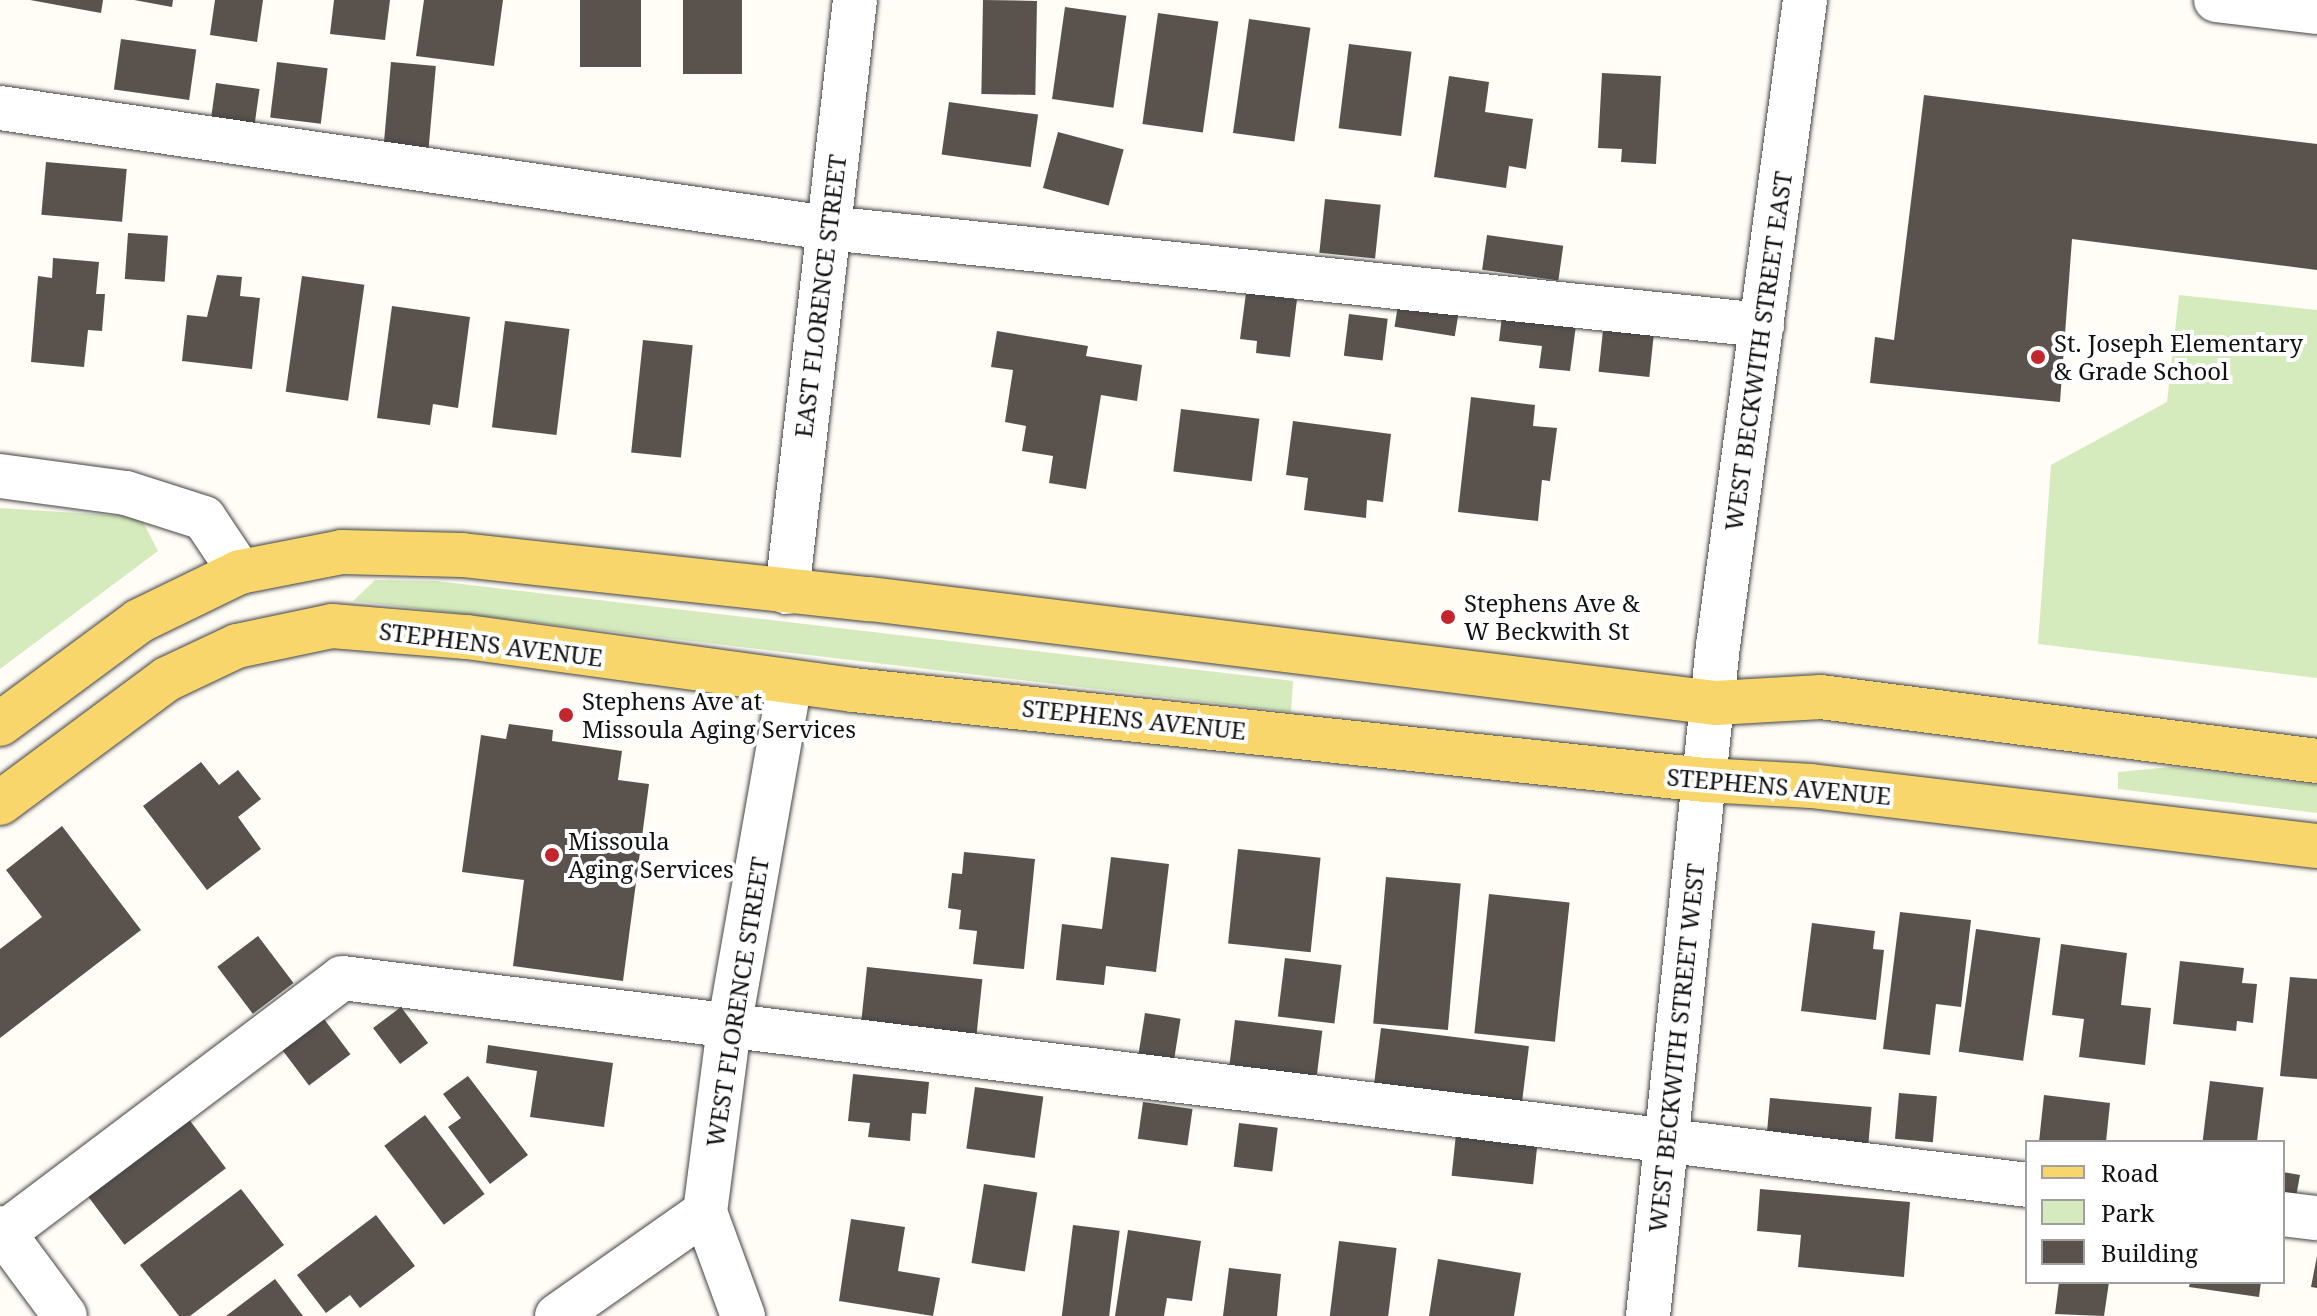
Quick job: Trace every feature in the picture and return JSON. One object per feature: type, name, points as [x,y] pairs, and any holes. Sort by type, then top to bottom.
[{"type":"main road","points":[[0,724],[139,621],[240,572],[342,552],[462,555],[1716,703],[1821,697],[2317,761]]},
{"type":"main road","name":"STEPHENS AVENUE","points":[[0,803],[167,679],[237,646],[332,626],[467,637],[790,683],[1705,780],[1811,786],[2317,846]]},
{"type":"street","name":"EAST FLORENCE STREET","points":[[787,592],[855,0]]},
{"type":"street","name":"WEST BECKWITH STREET EAST","points":[[1705,780],[1716,703],[1718,646],[1805,0]]},
{"type":"street","points":[[2216,0],[2317,12]]},
{"type":"street","points":[[0,108],[828,228],[1762,325]]},
{"type":"street","points":[[0,476],[126,493],[204,518],[240,572]]},
{"type":"street","name":"WEST FLORENCE STREET","points":[[743,1316],[705,1212],[729,1028],[790,683]]},
{"type":"street","name":"WEST BECKWITH STREET WEST","points":[[1648,1316],[1705,780]]},
{"type":"street","points":[[65,1316],[2,1230],[342,978],[729,1028],[2025,1185]]},
{"type":"street","points":[[557,1316],[705,1212]]},
{"type":"street","points":[[2285,1214],[2317,1218]]},
{"type":"green space","points":[[2179,295],[2317,310],[2317,678],[2038,644],[2051,465],[2167,402]]},
{"type":"green space","points":[[0,508],[123,516],[143,522],[158,551],[0,669]]},
{"type":"green space","points":[[375,580],[436,581],[1293,681],[1291,712],[353,601]]},
{"type":"green space","points":[[2171,767],[2317,785],[2317,813],[2118,789],[2118,772]]},
{"type":"building","points":[[30,0],[103,0],[101,13]]},
{"type":"building","points":[[134,0],[173,0],[172,7]]},
{"type":"building","points":[[215,0],[263,0],[257,42],[210,35]]},
{"type":"building","points":[[334,0],[390,0],[385,40],[330,34]]},
{"type":"building","points":[[424,0],[503,0],[494,66],[416,56]]},
{"type":"building","points":[[580,0],[641,0],[641,67],[580,67]]},
{"type":"building","points":[[683,0],[742,0],[742,74],[683,74]]},
{"type":"building","points":[[983,0],[1037,1],[1035,95],[981,94]]},
{"type":"building","points":[[1065,7],[1126,16],[1113,108],[1052,99]]},
{"type":"building","points":[[1158,13],[1218,21],[1203,132],[1142,124]]},
{"type":"building","points":[[1249,19],[1310,28],[1294,142],[1233,133]]},
{"type":"building","points":[[121,39],[196,50],[189,100],[114,90]]},
{"type":"building","points":[[1349,44],[1412,52],[1401,136],[1339,128]]},
{"type":"building","points":[[277,62],[328,68],[321,124],[270,118]]},
{"type":"building","points":[[391,62],[436,66],[429,148],[384,144]]},
{"type":"building","points":[[1602,73],[1661,76],[1656,164],[1621,162],[1622,149],[1598,148]]},
{"type":"building","points":[[1449,76],[1489,82],[1485,112],[1533,119],[1526,169],[1509,166],[1506,188],[1434,177]]},
{"type":"building","points":[[216,83],[260,89],[254,131],[210,125]]},
{"type":"building","points":[[1924,95],[2317,144],[2317,270],[2072,239],[2060,402],[1870,383],[1875,337],[1894,340]]},
{"type":"building","points":[[949,102],[1038,115],[1031,167],[942,154]]},
{"type":"building","points":[[1058,132],[1124,150],[1109,206],[1043,188]]},
{"type":"building","points":[[46,162],[127,169],[122,222],[41,215]]},
{"type":"building","points":[[1325,199],[1381,205],[1375,259],[1319,253]]},
{"type":"building","points":[[128,233],[168,236],[165,282],[125,279]]},
{"type":"building","points":[[1487,235],[1563,246],[1558,280],[1482,270]]},
{"type":"building","points":[[53,258],[99,262],[96,294],[105,294],[102,331],[88,330],[84,367],[31,362],[38,276],[52,278]]},
{"type":"building","points":[[217,275],[242,277],[240,296],[260,298],[252,369],[182,361],[187,315],[207,317]]},
{"type":"building","points":[[302,276],[364,285],[348,401],[286,392]]},
{"type":"building","points":[[1246,293],[1297,299],[1290,357],[1256,353],[1257,341],[1240,339]]},
{"type":"building","points":[[1398,305],[1458,315],[1455,336],[1395,327]]},
{"type":"building","points":[[392,306],[470,317],[458,408],[433,404],[430,425],[377,418]]},
{"type":"building","points":[[1349,314],[1388,319],[1383,360],[1344,356]]},
{"type":"building","points":[[1502,316],[1576,325],[1570,371],[1539,368],[1542,346],[1499,341]]},
{"type":"building","points":[[505,321],[570,329],[556,435],[492,427]]},
{"type":"building","points":[[1603,330],[1654,335],[1649,377],[1599,372]]},
{"type":"building","points":[[997,331],[1088,346],[1086,356],[1142,365],[1137,401],[1101,395],[1086,489],[1049,483],[1053,456],[1022,451],[1026,426],[1005,422],[1013,370],[991,367]]},
{"type":"building","points":[[643,340],[693,345],[681,458],[631,452]]},
{"type":"building","points":[[1471,397],[1535,405],[1533,426],[1557,428],[1550,481],[1542,480],[1538,521],[1458,512]]},
{"type":"building","points":[[1181,409],[1259,419],[1252,481],[1173,472]]},
{"type":"building","points":[[1293,421],[1391,434],[1383,502],[1367,500],[1366,518],[1304,510],[1308,478],[1286,475]]},
{"type":"building","name":"Missoula Aging Services","points":[[509,724],[553,730],[552,741],[622,751],[618,780],[649,784],[623,981],[513,966],[524,880],[462,872],[481,735],[506,739]]},
{"type":"building","points":[[201,762],[219,785],[238,770],[261,799],[238,817],[261,849],[207,890],[143,806]]},
{"type":"building","points":[[62,826],[141,930],[0,1038],[0,949],[42,917],[6,870]]},
{"type":"building","points":[[1238,849],[1321,858],[1311,952],[1228,943]]},
{"type":"building","points":[[964,852],[1035,859],[1024,969],[973,964],[977,931],[959,929],[961,910],[948,908],[952,873],[962,874]]},
{"type":"building","points":[[1111,857],[1169,864],[1156,972],[1106,966],[1104,985],[1056,980],[1062,924],[1102,929]]},
{"type":"building","points":[[1386,877],[1461,884],[1448,1030],[1373,1023]]},
{"type":"building","points":[[1489,894],[1570,902],[1555,1042],[1474,1033]]},
{"type":"building","points":[[1900,912],[1971,920],[1961,1007],[1936,1004],[1930,1055],[1883,1049]]},
{"type":"building","points":[[1812,923],[1875,931],[1873,949],[1884,950],[1876,1020],[1801,1011]]},
{"type":"building","points":[[1976,929],[2040,938],[2023,1061],[1959,1052]]},
{"type":"building","points":[[258,936],[294,983],[253,1014],[217,967]]},
{"type":"building","points":[[2061,944],[2127,953],[2121,1005],[2151,1008],[2145,1065],[2079,1057],[2084,1019],[2052,1015]]},
{"type":"building","points":[[1285,958],[1342,965],[1334,1024],[1278,1017]]},
{"type":"building","points":[[2180,961],[2244,968],[2242,983],[2257,984],[2253,1023],[2237,1021],[2236,1031],[2173,1024]]},
{"type":"building","points":[[867,967],[982,979],[976,1040],[861,1028]]},
{"type":"building","points":[[2290,977],[2317,979],[2317,1079],[2280,1076]]},
{"type":"building","points":[[401,1007],[428,1043],[400,1064],[373,1028]]},
{"type":"building","points":[[1145,1013],[1181,1019],[1174,1059],[1139,1053]]},
{"type":"building","points":[[324,1019],[350,1054],[309,1085],[282,1050]]},
{"type":"building","points":[[1235,1020],[1322,1031],[1316,1085],[1228,1075]]},
{"type":"building","points":[[1381,1028],[1529,1046],[1521,1110],[1373,1092]]},
{"type":"building","points":[[488,1045],[613,1063],[604,1127],[530,1117],[537,1071],[486,1063]]},
{"type":"building","points":[[853,1074],[929,1082],[926,1114],[912,1113],[910,1141],[868,1137],[870,1123],[848,1121]]},
{"type":"building","points":[[468,1076],[528,1155],[490,1184],[448,1127],[461,1118],[443,1094]]},
{"type":"building","points":[[2210,1081],[2264,1088],[2257,1140],[2203,1140]]},
{"type":"building","points":[[975,1087],[1043,1097],[1035,1158],[966,1148]]},
{"type":"building","points":[[1899,1093],[1937,1096],[1933,1142],[1895,1139]]},
{"type":"building","points":[[2044,1095],[2110,1103],[2106,1140],[2039,1140]]},
{"type":"building","points":[[1770,1098],[1872,1107],[1868,1145],[1767,1136]]},
{"type":"building","points":[[1143,1102],[1193,1109],[1187,1146],[1138,1139]]},
{"type":"building","points":[[425,1115],[485,1194],[444,1225],[384,1146]]},
{"type":"building","points":[[188,1118],[226,1168],[124,1245],[87,1194]]},
{"type":"building","points":[[1239,1123],[1278,1128],[1272,1171],[1234,1167]]},
{"type":"building","points":[[1456,1134],[1538,1143],[1533,1184],[1452,1176]]},
{"type":"building","points":[[2285,1172],[2300,1175],[2296,1197],[2285,1195]]},
{"type":"building","points":[[984,1184],[1037,1192],[1025,1271],[971,1263]]},
{"type":"building","points":[[241,1189],[284,1245],[190,1316],[179,1316],[140,1265]]},
{"type":"building","points":[[1760,1189],[1910,1202],[1904,1277],[1798,1267],[1801,1235],[1757,1231]]},
{"type":"building","points":[[376,1215],[415,1266],[360,1308],[350,1295],[326,1313],[297,1275]]},
{"type":"building","points":[[851,1219],[905,1227],[898,1271],[940,1278],[933,1316],[839,1301]]},
{"type":"building","points":[[1073,1225],[1120,1231],[1109,1316],[1062,1316]]},
{"type":"building","points":[[1128,1230],[1201,1241],[1192,1301],[1167,1298],[1164,1316],[1115,1316]]},
{"type":"building","points":[[1339,1241],[1397,1248],[1388,1316],[1330,1316]]},
{"type":"building","points":[[2317,1256],[2317,1288],[2311,1287]]},
{"type":"building","points":[[1438,1259],[1521,1273],[1514,1316],[1429,1316]]},
{"type":"building","points":[[1229,1268],[1281,1274],[1277,1316],[1223,1316]]},
{"type":"building","points":[[275,1279],[303,1316],[226,1316]]},
{"type":"building","points":[[2059,1284],[2109,1284],[2104,1316],[2055,1314]]},
{"type":"building","points":[[2190,1284],[2261,1284],[2259,1297],[2189,1287]]},
{"type":"place","name":"St. Joseph Elementary & Grade School","points":[[2038,357]]},
{"type":"place","name":"Stephens Ave & W Beckwith St","points":[[1448,617]]},
{"type":"place","name":"Stephens Ave at Missoula Aging Services","points":[[566,715]]},
{"type":"place","name":"Missoula Aging Services","points":[[552,855]]}]
